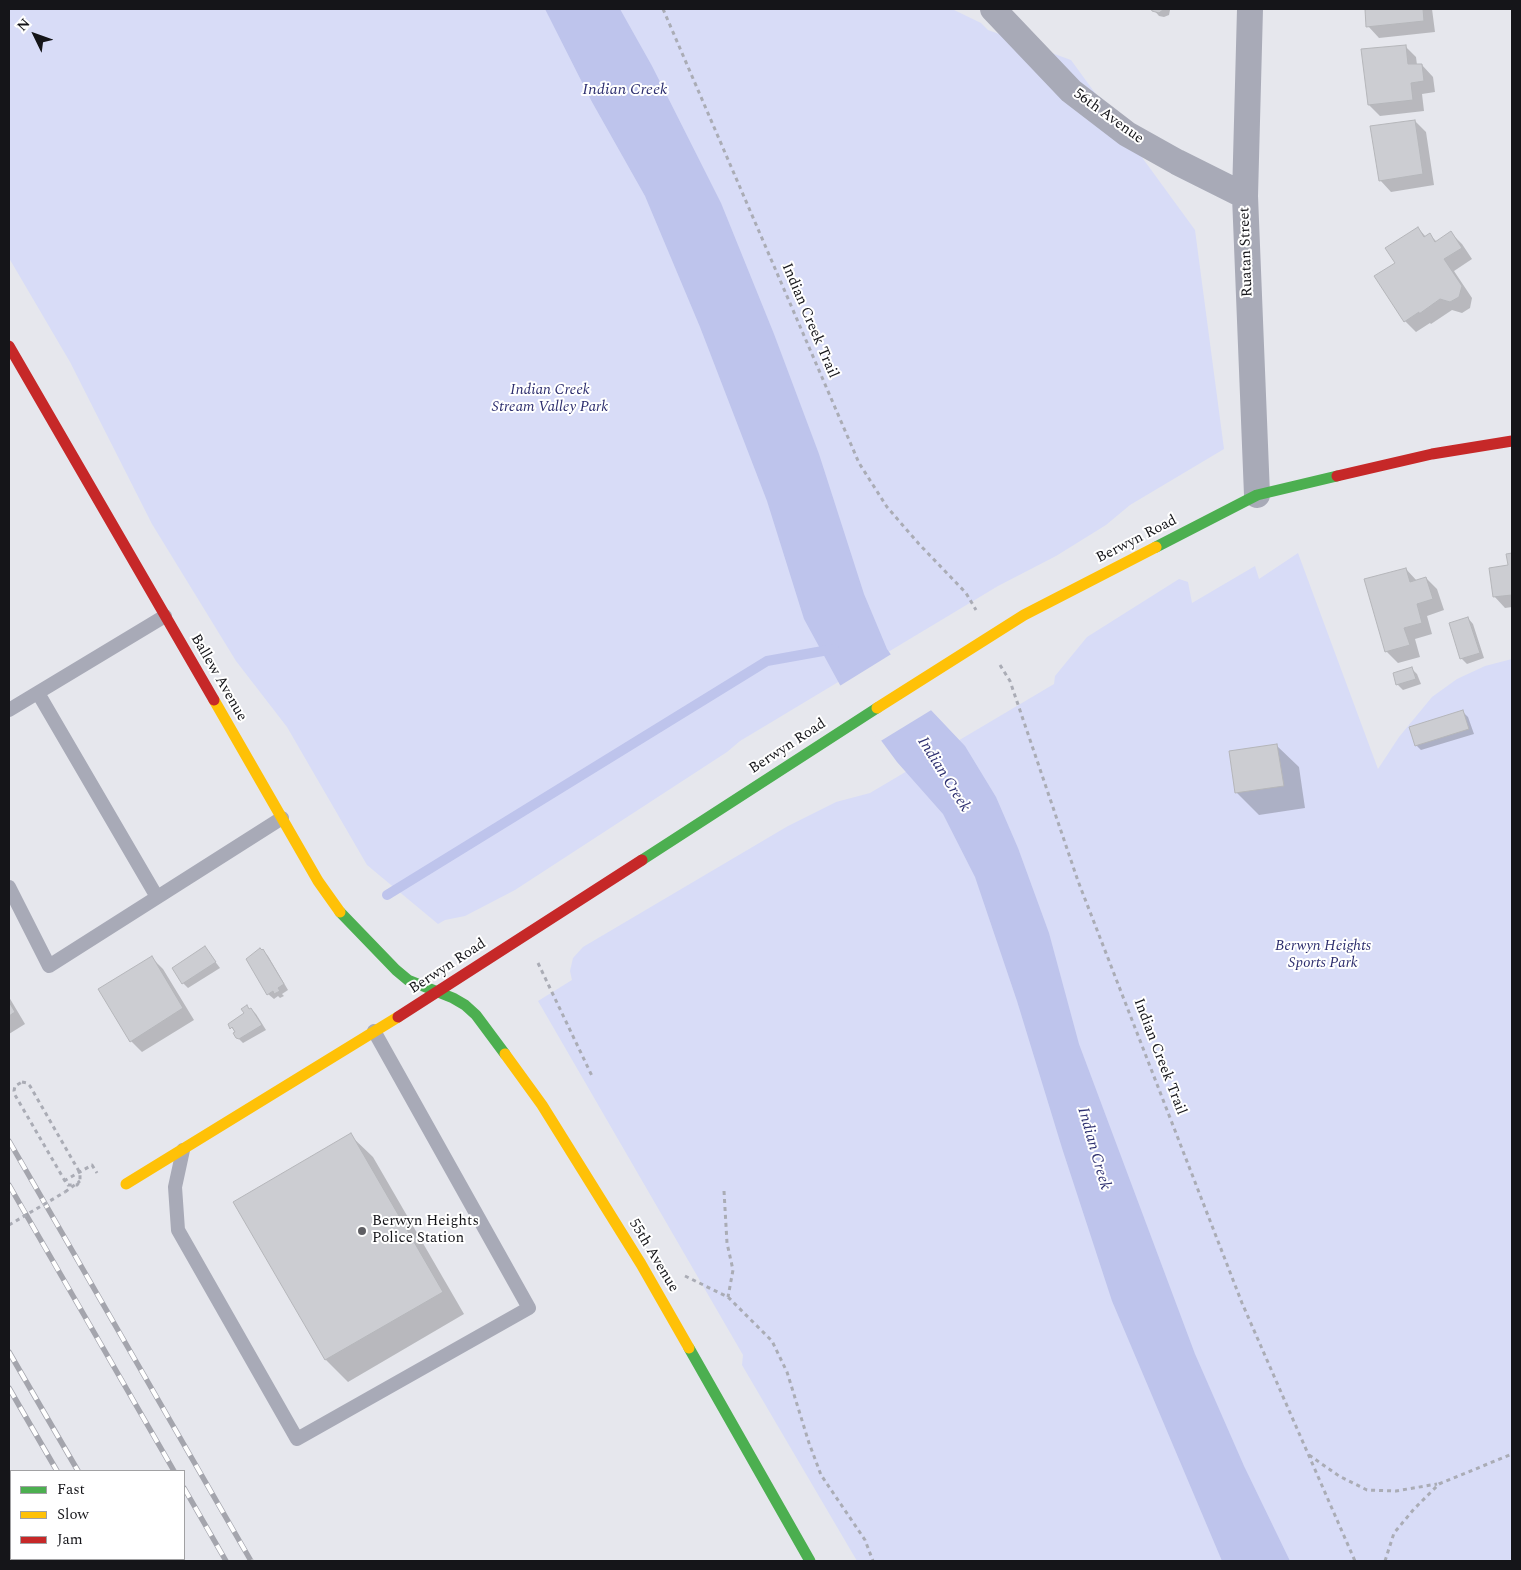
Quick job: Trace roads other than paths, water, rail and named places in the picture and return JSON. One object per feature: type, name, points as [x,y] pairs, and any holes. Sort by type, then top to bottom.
[{"type":"street","name":"56th Avenue","points":[[993,9],[1071,90],[1127,134],[1177,162],[1245,196]]},
{"type":"street","name":"Ruatan Street","points":[[1250,9],[1245,196],[1257,495]]},
{"type":"street","name":"Ballew Avenue","points":[[9,346],[318,881],[339,911],[396,970],[408,980],[439,992]]},
{"type":"street","name":"Berwyn Road","points":[[126,1184],[439,992],[846,727],[1024,615],[1257,495],[1432,454],[1512,441]]},
{"type":"street","name":"55th Avenue","points":[[439,992],[465,1005],[476,1015],[542,1105],[641,1264],[810,1561]]},
{"type":"lane","points":[[9,710],[165,616]]},
{"type":"lane","points":[[38,693],[157,897]]},
{"type":"lane","points":[[9,887],[49,966],[282,818]]},
{"type":"lane","points":[[184,1147],[175,1187],[178,1230],[297,1439],[529,1308],[374,1031]]},
{"type":"water","name":"Indian Creek","points":[[545,9],[620,9],[652,66],[721,203],[774,334],[819,454],[864,594],[887,649],[929,708],[965,746],[996,797],[1018,848],[1049,933],[1079,1044],[1195,1354],[1244,1466],[1290,1561],[1222,1561],[1112,1301],[1017,1001],[975,877],[943,814],[897,762],[840,685],[804,619],[767,501],[700,327],[645,196],[592,102]]},
{"type":"waterway","points":[[387,895],[767,661],[834,649]]},
{"type":"railway","points":[[9,1141],[251,1561]]},
{"type":"railway","points":[[9,1185],[173,1470]]},
{"type":"railway","points":[[9,1352],[77,1470]]},
{"type":"railway","points":[[9,1388],[56,1470]]},
{"type":"railway","points":[[185,1490],[226,1561]]},
{"type":"place","name":"Berwyn Heights Police Station","points":[[362,1231]]},
{"type":"park label","name":"Indian Creek Stream Valley Park","points":[[550,400]]},
{"type":"park label","name":"Berwyn Heights Sports Park","points":[[1323,956]]}]
